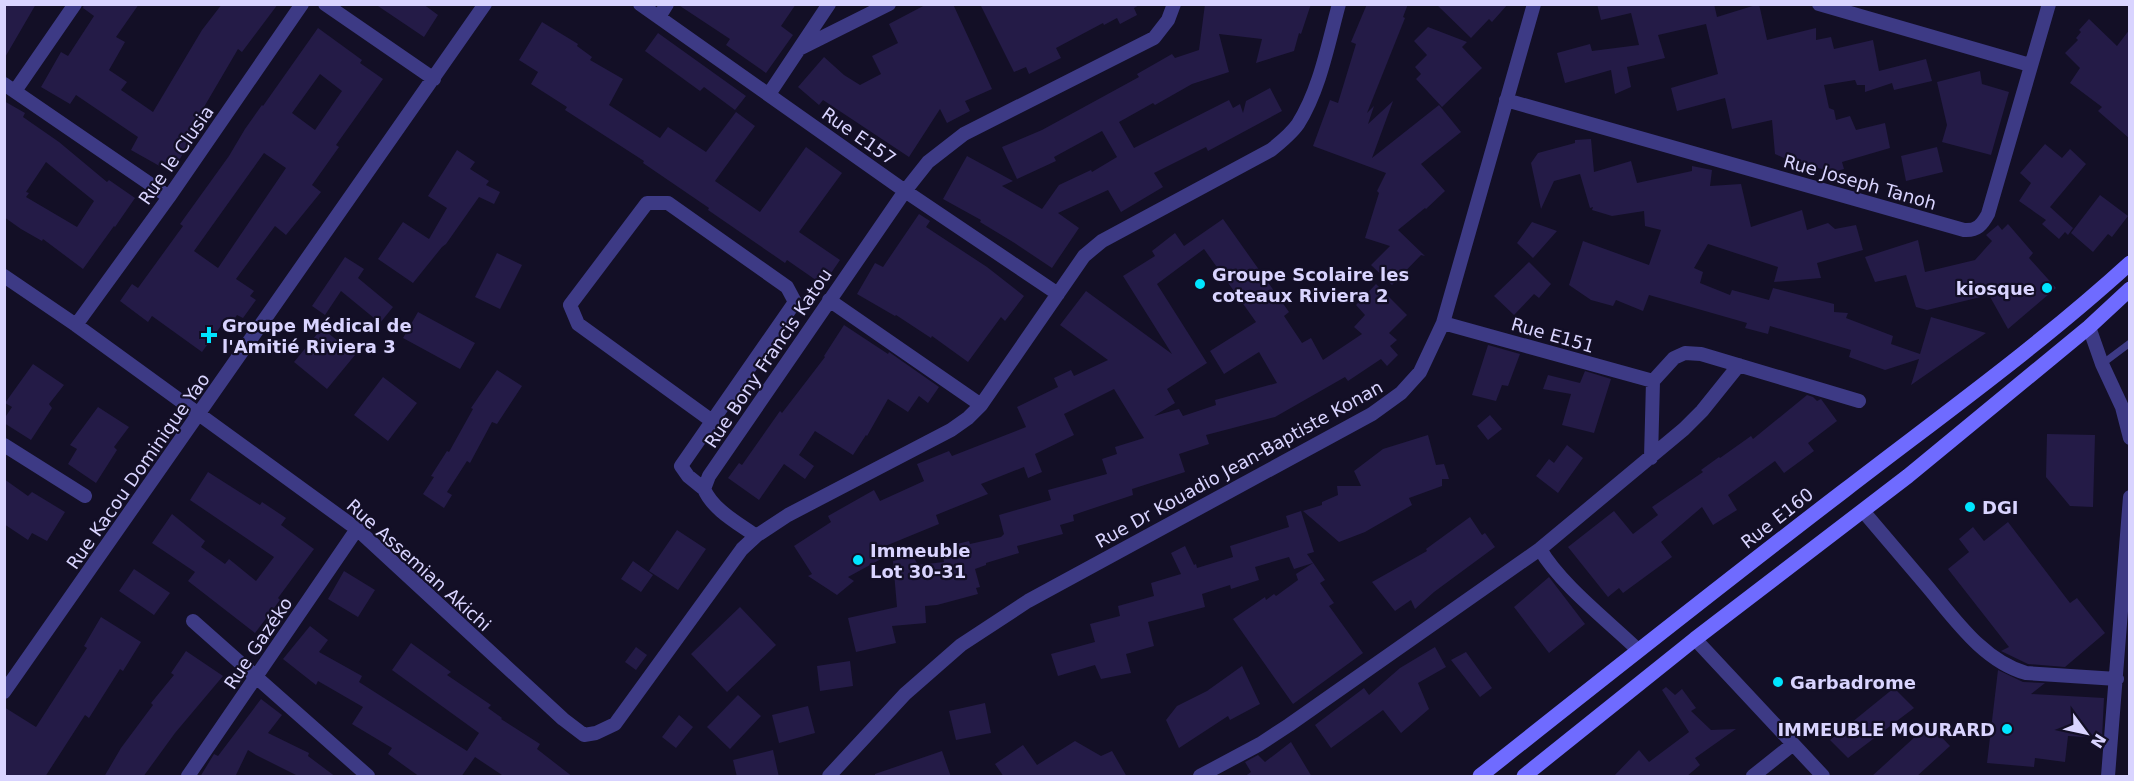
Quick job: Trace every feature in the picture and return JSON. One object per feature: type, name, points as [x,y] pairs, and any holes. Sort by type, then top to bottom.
[{"type":"street","points":[[75,4],[10,88],[169,198]]},
{"type":"street","name":"Rue le Clusia","points":[[76,325],[169,198],[302,4]]},
{"type":"street","points":[[325,4],[434,79]]},
{"type":"street","name":"Rue Kacou Dominique Yao","points":[[4,692],[200,415],[485,4]]},
{"type":"street","name":"Rue E157","points":[[640,4],[905,191],[1058,294]]},
{"type":"street","points":[[659,17],[668,4]]},
{"type":"street","points":[[768,94],[829,4]]},
{"type":"street","points":[[798,50],[889,4]]},
{"type":"street","name":"Rue Bony Francis Katou","points":[[704,489],[709,476],[829,300],[928,162],[964,134],[1154,38],[1168,20],[1174,4]]},
{"type":"street","points":[[712,421],[578,324],[570,305],[647,203],[668,203],[787,287],[795,302],[681,466],[688,476],[704,489],[714,505],[756,536],[788,515],[951,430],[968,418],[981,405],[1084,256],[1102,241],[1271,150],[1286,138],[1298,123],[1314,89],[1339,4]]},
{"type":"street","name":"Rue Dr Kouadio Jean-Baptiste Konan","points":[[829,777],[905,693],[961,645],[1028,601],[1372,414],[1401,393],[1420,372],[1443,323],[1534,4]]},
{"type":"street","points":[[1819,4],[2030,65]]},
{"type":"street","name":"Rue Joseph Tanoh","points":[[1506,100],[1972,231],[1983,223],[1988,214],[2049,4]]},
{"type":"street","name":"Rue E160","points":[[1480,777],[1638,650],[2016,358],[2130,263]]},
{"type":"street","name":"Rue Assemian Akichi","points":[[4,276],[76,325],[357,529],[563,719],[584,735],[596,733],[615,724],[742,549],[756,536]]},
{"type":"street","points":[[1524,777],[1695,639],[1863,511],[2089,327],[2130,289]]},
{"type":"street","points":[[2098,292],[2089,327],[2102,364],[2122,407],[2130,438]]},
{"type":"street","points":[[829,300],[981,405]]},
{"type":"street","name":"Rue E151","points":[[1443,323],[1653,381]]},
{"type":"street","points":[[1651,458],[1653,381],[1674,358],[1684,353],[1701,354],[1859,401]]},
{"type":"street","points":[[1200,777],[1279,731],[1540,549],[1684,429],[1739,365]]},
{"type":"street","points":[[7,452],[85,496]]},
{"type":"street","points":[[2108,777],[2130,497]]},
{"type":"street","points":[[1863,511],[1968,635],[2013,670],[2026,674],[2117,679]]},
{"type":"street","name":"Rue Gazéko","points":[[188,777],[357,529]]},
{"type":"street","points":[[1540,549],[1555,571],[1638,650]]},
{"type":"street","points":[[193,621],[368,777]]},
{"type":"street","points":[[1695,639],[1823,777]]},
{"type":"street","points":[[1753,777],[1792,745]]},
{"type":"lane","points":[[2102,364],[2130,343]]},
{"type":"building","points":[[4,4],[36,4],[4,59]]},
{"type":"building","points":[[84,4],[139,4],[116,37],[125,42],[109,70],[127,82],[121,90],[153,112],[202,30],[222,4],[278,4],[242,52],[238,49],[204,107],[208,109],[172,173],[131,150],[138,137],[76,95],[70,104],[41,87],[61,52],[68,56],[94,16],[83,8]]},
{"type":"building","points":[[375,4],[423,4],[438,15],[424,37]]},
{"type":"building","points":[[677,4],[796,4],[781,26],[793,35],[766,73],[726,45],[730,39]]},
{"type":"building","points":[[927,4],[953,4],[992,89],[965,101],[970,111],[947,123],[940,109],[909,157],[823,100],[819,105],[798,87],[824,57],[844,75],[860,85],[881,74],[872,56],[898,43],[889,24]]},
{"type":"building","points":[[980,4],[1141,4],[1134,8],[1137,15],[1120,24],[1117,18],[1104,25],[1103,23],[1056,48],[1061,58],[1029,74],[1026,67],[1014,72]]},
{"type":"building","points":[[1205,4],[1311,4],[1294,51],[1256,63],[1262,39],[1219,34],[1229,72],[1192,84],[1119,122],[1134,148],[1229,100],[1233,108],[1240,104],[1243,113],[1246,101],[1270,88],[1282,111],[1208,151],[1206,147],[1154,173],[1163,187],[1121,212],[1108,190],[1058,213],[1079,228],[1052,268],[980,222],[981,220],[943,199],[967,156],[1013,181],[1002,186],[1042,209],[1059,185],[1091,170],[1092,172],[1117,157],[1102,131],[1054,157],[1056,161],[1017,179],[1002,147],[1042,130],[1139,77],[1137,74],[1172,54],[1175,58],[1199,50]]},
{"type":"building","points":[[1367,4],[1408,4],[1403,17],[1405,18],[1367,113],[1374,106],[1368,124],[1393,101],[1372,158],[1439,105],[1461,132],[1421,164],[1445,191],[1398,230],[1425,256],[1421,255],[1392,285],[1371,265],[1390,246],[1365,238],[1379,193],[1377,191],[1386,173],[1313,146],[1330,100],[1338,103],[1356,44],[1351,42]]},
{"type":"building","points":[[1436,4],[1508,4],[1492,22],[1489,19],[1471,38]]},
{"type":"building","points":[[1597,4],[1714,4],[1717,17],[1759,4],[1767,40],[1816,28],[1816,40],[1831,37],[1834,49],[1873,40],[1879,71],[1926,59],[1932,81],[1894,90],[1892,83],[1865,92],[1865,85],[1857,85],[1855,80],[1824,85],[1829,108],[1834,110],[1836,120],[1850,116],[1856,130],[1885,123],[1890,148],[1842,162],[1844,169],[1833,172],[1807,165],[1788,155],[1786,159],[1775,154],[1772,120],[1732,129],[1725,98],[1677,111],[1671,88],[1718,74],[1706,24],[1658,35],[1665,58],[1627,67],[1631,87],[1615,94],[1611,70],[1565,83],[1557,53],[1590,44],[1592,51],[1639,45],[1631,13],[1601,20]]},
{"type":"building","points":[[2089,19],[2117,46],[2130,29],[2130,139],[2098,111],[2102,107],[2070,83],[2080,68],[2065,53],[2078,40],[2076,38],[2081,32],[2079,30]]},
{"type":"building","points":[[542,22],[578,44],[577,46],[592,57],[590,60],[623,79],[609,105],[660,138],[668,127],[706,152],[736,112],[755,126],[715,181],[760,212],[806,147],[842,173],[799,232],[840,260],[823,285],[787,260],[785,263],[708,210],[709,208],[643,163],[644,161],[565,110],[567,107],[531,84],[538,72],[519,60]]},
{"type":"building","points":[[1428,27],[1467,42],[1462,47],[1482,68],[1442,107],[1416,79],[1421,74],[1415,67],[1427,55],[1414,41]]},
{"type":"building","points":[[318,28],[362,60],[360,63],[383,79],[336,145],[339,147],[312,185],[321,192],[286,235],[275,226],[236,279],[254,291],[250,296],[256,300],[243,318],[237,315],[232,323],[226,319],[202,352],[152,316],[148,322],[120,301],[132,284],[138,288],[183,226],[180,224]],"holes":[[[320,74],[342,91],[315,130],[292,113]],[[264,153],[286,168],[218,268],[194,251]]]},
{"type":"building","points":[[658,33],[746,96],[735,110],[704,87],[700,91],[645,51]]},
{"type":"building","points":[[1980,71],[1982,84],[2009,92],[1991,155],[1942,142],[1947,125],[1937,82]]},
{"type":"building","points":[[4,101],[25,113],[23,117],[59,142],[107,182],[109,180],[135,198],[83,269],[43,239],[42,241],[4,217]],"holes":[[[46,162],[94,201],[77,227],[26,197],[29,193],[26,192]]]},
{"type":"building","points":[[1591,139],[1594,172],[1631,161],[1637,183],[1692,171],[1692,166],[1712,170],[1710,186],[1741,184],[1751,227],[1802,210],[1807,230],[1828,223],[1835,229],[1856,225],[1863,250],[1817,263],[1821,278],[1774,282],[1778,267],[1708,244],[1694,268],[1703,272],[1700,283],[1730,295],[1732,290],[1769,300],[1773,288],[1834,304],[1834,312],[1848,313],[1846,318],[1893,336],[1891,344],[1920,354],[1931,317],[1986,333],[1911,385],[1919,359],[1885,370],[1849,357],[1851,350],[1770,326],[1768,334],[1745,328],[1747,323],[1649,295],[1643,311],[1616,300],[1613,306],[1591,300],[1569,285],[1583,241],[1649,265],[1661,230],[1645,226],[1644,211],[1612,216],[1592,210],[1593,207],[1590,208],[1580,174],[1554,181],[1541,209],[1531,163],[1538,153],[1575,143],[1575,140]]},
{"type":"building","points":[[2045,144],[2062,158],[2070,149],[2086,164],[2050,207],[2073,228],[2068,235],[2065,232],[2059,239],[2042,224],[2046,220],[2019,201],[2031,183],[2020,173]]},
{"type":"building","points":[[1937,147],[1943,172],[1906,181],[1901,156]]},
{"type":"building","points":[[457,150],[475,162],[470,169],[489,181],[486,185],[500,192],[494,204],[479,197],[446,244],[413,283],[378,259],[403,222],[429,239],[447,208],[428,196]]},
{"type":"building","points":[[2100,195],[2128,216],[2112,237],[2108,234],[2093,252],[2071,233]]},
{"type":"building","points":[[919,214],[930,221],[926,227],[987,267],[1024,296],[1005,321],[1001,317],[968,362],[932,336],[931,338],[896,315],[857,294],[875,263],[883,267]]},
{"type":"building","points":[[1223,219],[1289,312],[1284,316],[1302,343],[1311,338],[1323,360],[1362,334],[1354,327],[1365,315],[1356,305],[1376,284],[1407,315],[1389,333],[1397,340],[1390,346],[1398,355],[1387,366],[1381,359],[1348,381],[1345,377],[1275,417],[1206,435],[1209,444],[1179,454],[1185,472],[1132,489],[1133,495],[1073,515],[1074,521],[1060,525],[1063,534],[1017,546],[1019,553],[986,563],[975,569],[980,587],[976,588],[978,594],[925,606],[926,623],[892,626],[896,643],[856,652],[848,618],[897,607],[893,561],[913,556],[918,565],[944,562],[941,548],[969,541],[970,544],[1001,537],[1004,534],[999,515],[1051,500],[1048,490],[1107,474],[1102,459],[1117,454],[1115,447],[1144,438],[1114,389],[1064,414],[1074,435],[1035,454],[1042,472],[1028,478],[1024,467],[981,484],[988,494],[936,515],[939,524],[878,549],[881,559],[848,577],[854,581],[837,595],[808,576],[812,574],[794,546],[831,522],[828,516],[874,490],[880,501],[924,481],[917,464],[949,451],[952,456],[1026,427],[1017,407],[1058,387],[1054,378],[1071,370],[1074,376],[1108,360],[1060,325],[1086,291],[1172,354],[1123,276],[1155,256],[1152,251],[1175,233],[1184,246]],"holes":[[[1204,249],[1256,322],[1210,351],[1224,374],[1259,352],[1277,383],[1215,400],[1216,405],[1183,416],[1179,409],[1154,416],[1175,403],[1167,389],[1207,363],[1157,284]]]},
{"type":"building","points":[[1532,222],[1557,231],[1533,258],[1517,243]]},
{"type":"building","points":[[2008,224],[2033,253],[2029,258],[2056,288],[2008,329],[1989,295],[1927,310],[1916,307],[1906,275],[1875,282],[1865,257],[1918,240],[1925,272],[1975,260],[1992,241],[1986,235],[1998,225],[2002,230]]},
{"type":"building","points":[[497,253],[522,265],[500,309],[475,297]]},
{"type":"building","points":[[345,257],[364,269],[358,278],[393,307],[380,323],[341,291],[325,315],[312,306]]},
{"type":"building","points":[[1529,262],[1551,284],[1539,298],[1534,294],[1514,315],[1494,296]]},
{"type":"building","points":[[418,312],[475,343],[460,369],[403,338]]},
{"type":"building","points":[[844,325],[888,354],[889,352],[939,387],[928,403],[919,396],[908,412],[888,399],[867,436],[853,455],[815,431],[799,455],[814,466],[805,479],[784,464],[759,500],[728,478],[739,463],[742,465],[780,411],[782,413],[825,357]]},
{"type":"building","points":[[322,328],[355,355],[327,389],[294,362]]},
{"type":"building","points":[[1488,345],[1520,354],[1508,386],[1502,385],[1496,401],[1472,395]]},
{"type":"building","points":[[33,364],[64,385],[49,404],[52,408],[31,440],[4,423],[4,419],[12,407],[5,403]]},
{"type":"building","points":[[497,370],[522,386],[497,424],[492,422],[470,463],[467,461],[447,492],[452,495],[444,508],[423,494],[434,477],[431,476],[447,451],[449,452],[473,409],[471,408]]},
{"type":"building","points":[[1585,371],[1611,379],[1594,433],[1562,425],[1571,394],[1543,389],[1548,375],[1580,383]]},
{"type":"building","points":[[383,377],[417,403],[388,441],[354,415]]},
{"type":"building","points":[[1807,395],[1817,401],[1821,399],[1837,421],[1808,443],[1814,451],[1784,473],[1775,461],[1728,495],[1737,510],[1713,525],[1702,507],[1661,542],[1672,557],[1623,593],[1619,588],[1608,597],[1568,547],[1614,511],[1633,534],[1658,515],[1652,507],[1703,472],[1701,470],[1719,457],[1751,436],[1753,439]]},
{"type":"building","points":[[98,407],[129,427],[114,447],[117,450],[96,483],[68,464],[77,449],[70,445]]},
{"type":"building","points":[[1490,415],[1502,429],[1488,440],[1477,426]]},
{"type":"building","points":[[2047,434],[2095,435],[2093,507],[2070,506],[2046,477]]},
{"type":"building","points":[[1428,435],[1436,465],[1444,464],[1449,479],[1442,479],[1442,486],[1409,498],[1412,505],[1365,532],[1339,542],[1303,511],[1322,505],[1322,502],[1338,495],[1337,486],[1361,486],[1354,471],[1383,449]]},
{"type":"building","points":[[1567,445],[1583,458],[1558,493],[1536,476],[1549,459],[1554,463]]},
{"type":"building","points":[[208,472],[260,505],[262,502],[286,518],[281,525],[314,549],[255,633],[188,581],[195,572],[152,543],[172,514],[205,541],[201,547],[225,564],[229,559],[256,581],[274,557],[190,500]]},
{"type":"building","points":[[4,479],[28,496],[32,492],[65,512],[47,541],[32,533],[28,540],[4,524]]},
{"type":"building","points":[[1301,511],[1314,552],[1307,554],[1325,580],[1320,583],[1334,603],[1329,606],[1363,653],[1293,704],[1233,619],[1265,597],[1266,600],[1274,594],[1276,596],[1298,580],[1296,574],[1313,563],[1294,569],[1289,557],[1255,567],[1259,580],[1231,589],[1230,585],[1202,594],[1205,607],[1148,622],[1154,646],[1126,654],[1131,673],[1101,679],[1095,665],[1058,676],[1051,654],[1095,642],[1090,624],[1120,616],[1118,606],[1154,596],[1151,583],[1181,574],[1171,553],[1185,546],[1197,568],[1233,557],[1230,546],[1289,527],[1286,516]]},
{"type":"building","points":[[1470,517],[1482,535],[1485,533],[1495,547],[1415,609],[1411,600],[1395,611],[1372,582],[1427,551],[1426,549]]},
{"type":"building","points":[[2008,522],[2070,603],[2077,598],[2105,633],[2065,667],[2028,664],[2001,651],[2009,647],[1948,569],[1969,552],[1959,539],[1973,527],[1984,541]]},
{"type":"building","points":[[677,530],[706,549],[678,590],[649,571]]},
{"type":"building","points":[[633,561],[653,575],[641,592],[621,579]]},
{"type":"building","points":[[134,569],[170,593],[154,615],[119,591]]},
{"type":"building","points":[[344,571],[375,590],[358,617],[328,599]]},
{"type":"building","points":[[1549,577],[1585,624],[1549,653],[1514,607]]},
{"type":"building","points":[[740,607],[776,645],[727,692],[691,654]]},
{"type":"building","points":[[101,617],[141,642],[123,671],[120,669],[89,718],[85,715],[45,777],[4,777],[4,707],[36,727],[87,648],[84,646]]},
{"type":"building","points":[[310,626],[328,640],[319,652],[362,676],[359,682],[467,751],[479,733],[392,670],[411,643],[451,672],[447,675],[491,705],[488,708],[501,719],[540,744],[537,749],[573,777],[505,777],[475,757],[461,777],[420,777],[388,754],[392,748],[352,724],[363,707],[318,681],[316,685],[283,659]]},
{"type":"building","points":[[636,647],[647,655],[636,670],[625,662]]},
{"type":"building","points":[[1435,647],[1446,667],[1418,683],[1429,709],[1401,733],[1383,710],[1331,748],[1315,725],[1364,688],[1369,695],[1400,668]]},
{"type":"building","points":[[186,651],[223,676],[175,733],[143,777],[104,777],[121,748],[153,705],[151,703],[174,675],[171,673]]},
{"type":"building","points":[[1466,652],[1492,688],[1480,697],[1451,660]]},
{"type":"building","points":[[850,661],[853,686],[820,691],[817,666]]},
{"type":"building","points":[[1242,666],[1260,704],[1230,720],[1228,716],[1179,748],[1166,720],[1177,706],[1207,691]]},
{"type":"building","points":[[1998,670],[2023,682],[2045,683],[2031,694],[2104,698],[2102,738],[2068,736],[2065,762],[2035,758],[2034,767],[1987,763]]},
{"type":"building","points":[[1666,687],[1675,695],[1682,689],[1696,708],[1691,711],[1711,730],[1736,729],[1695,758],[1700,765],[1686,777],[1613,777],[1639,750],[1649,762],[1689,732],[1662,690]]},
{"type":"building","points":[[1894,688],[1914,708],[1848,758],[1830,740]]},
{"type":"building","points":[[738,695],[761,716],[730,749],[707,727]]},
{"type":"building","points":[[261,699],[282,715],[268,733],[309,753],[308,756],[336,777],[300,777],[248,750],[235,777],[200,777],[214,754],[218,756]]},
{"type":"building","points":[[985,703],[991,733],[956,740],[949,711]]},
{"type":"building","points":[[808,706],[815,733],[779,743],[772,715]]},
{"type":"building","points":[[679,715],[693,727],[676,748],[662,737]]},
{"type":"building","points":[[1929,724],[1950,746],[1916,777],[1871,777]]},
{"type":"building","points":[[1075,741],[1101,756],[1112,751],[1127,777],[1004,777],[995,764],[1023,745],[1037,765]]},
{"type":"building","points":[[1291,742],[1312,777],[1244,777],[1251,772],[1245,762],[1258,755],[1265,762]]},
{"type":"building","points":[[773,750],[779,777],[737,777],[733,760]]},
{"type":"building","points":[[942,751],[951,777],[875,777],[875,774]]},
{"type":"place","name":"Groupe Scolaire les coteaux Riviera 2","points":[[1200,284]]},
{"type":"place","name":"kiosque","points":[[2047,288]]},
{"type":"place","name":"Groupe Médical de l'Amitié Riviera 3","points":[[209,335]]},
{"type":"place","name":"DGI","points":[[1970,507]]},
{"type":"place","name":"Immeuble Lot 30-31","points":[[858,560]]},
{"type":"place","name":"Garbadrome","points":[[1778,682]]},
{"type":"place","name":"IMMEUBLE MOURARD","points":[[2007,729]]}]
